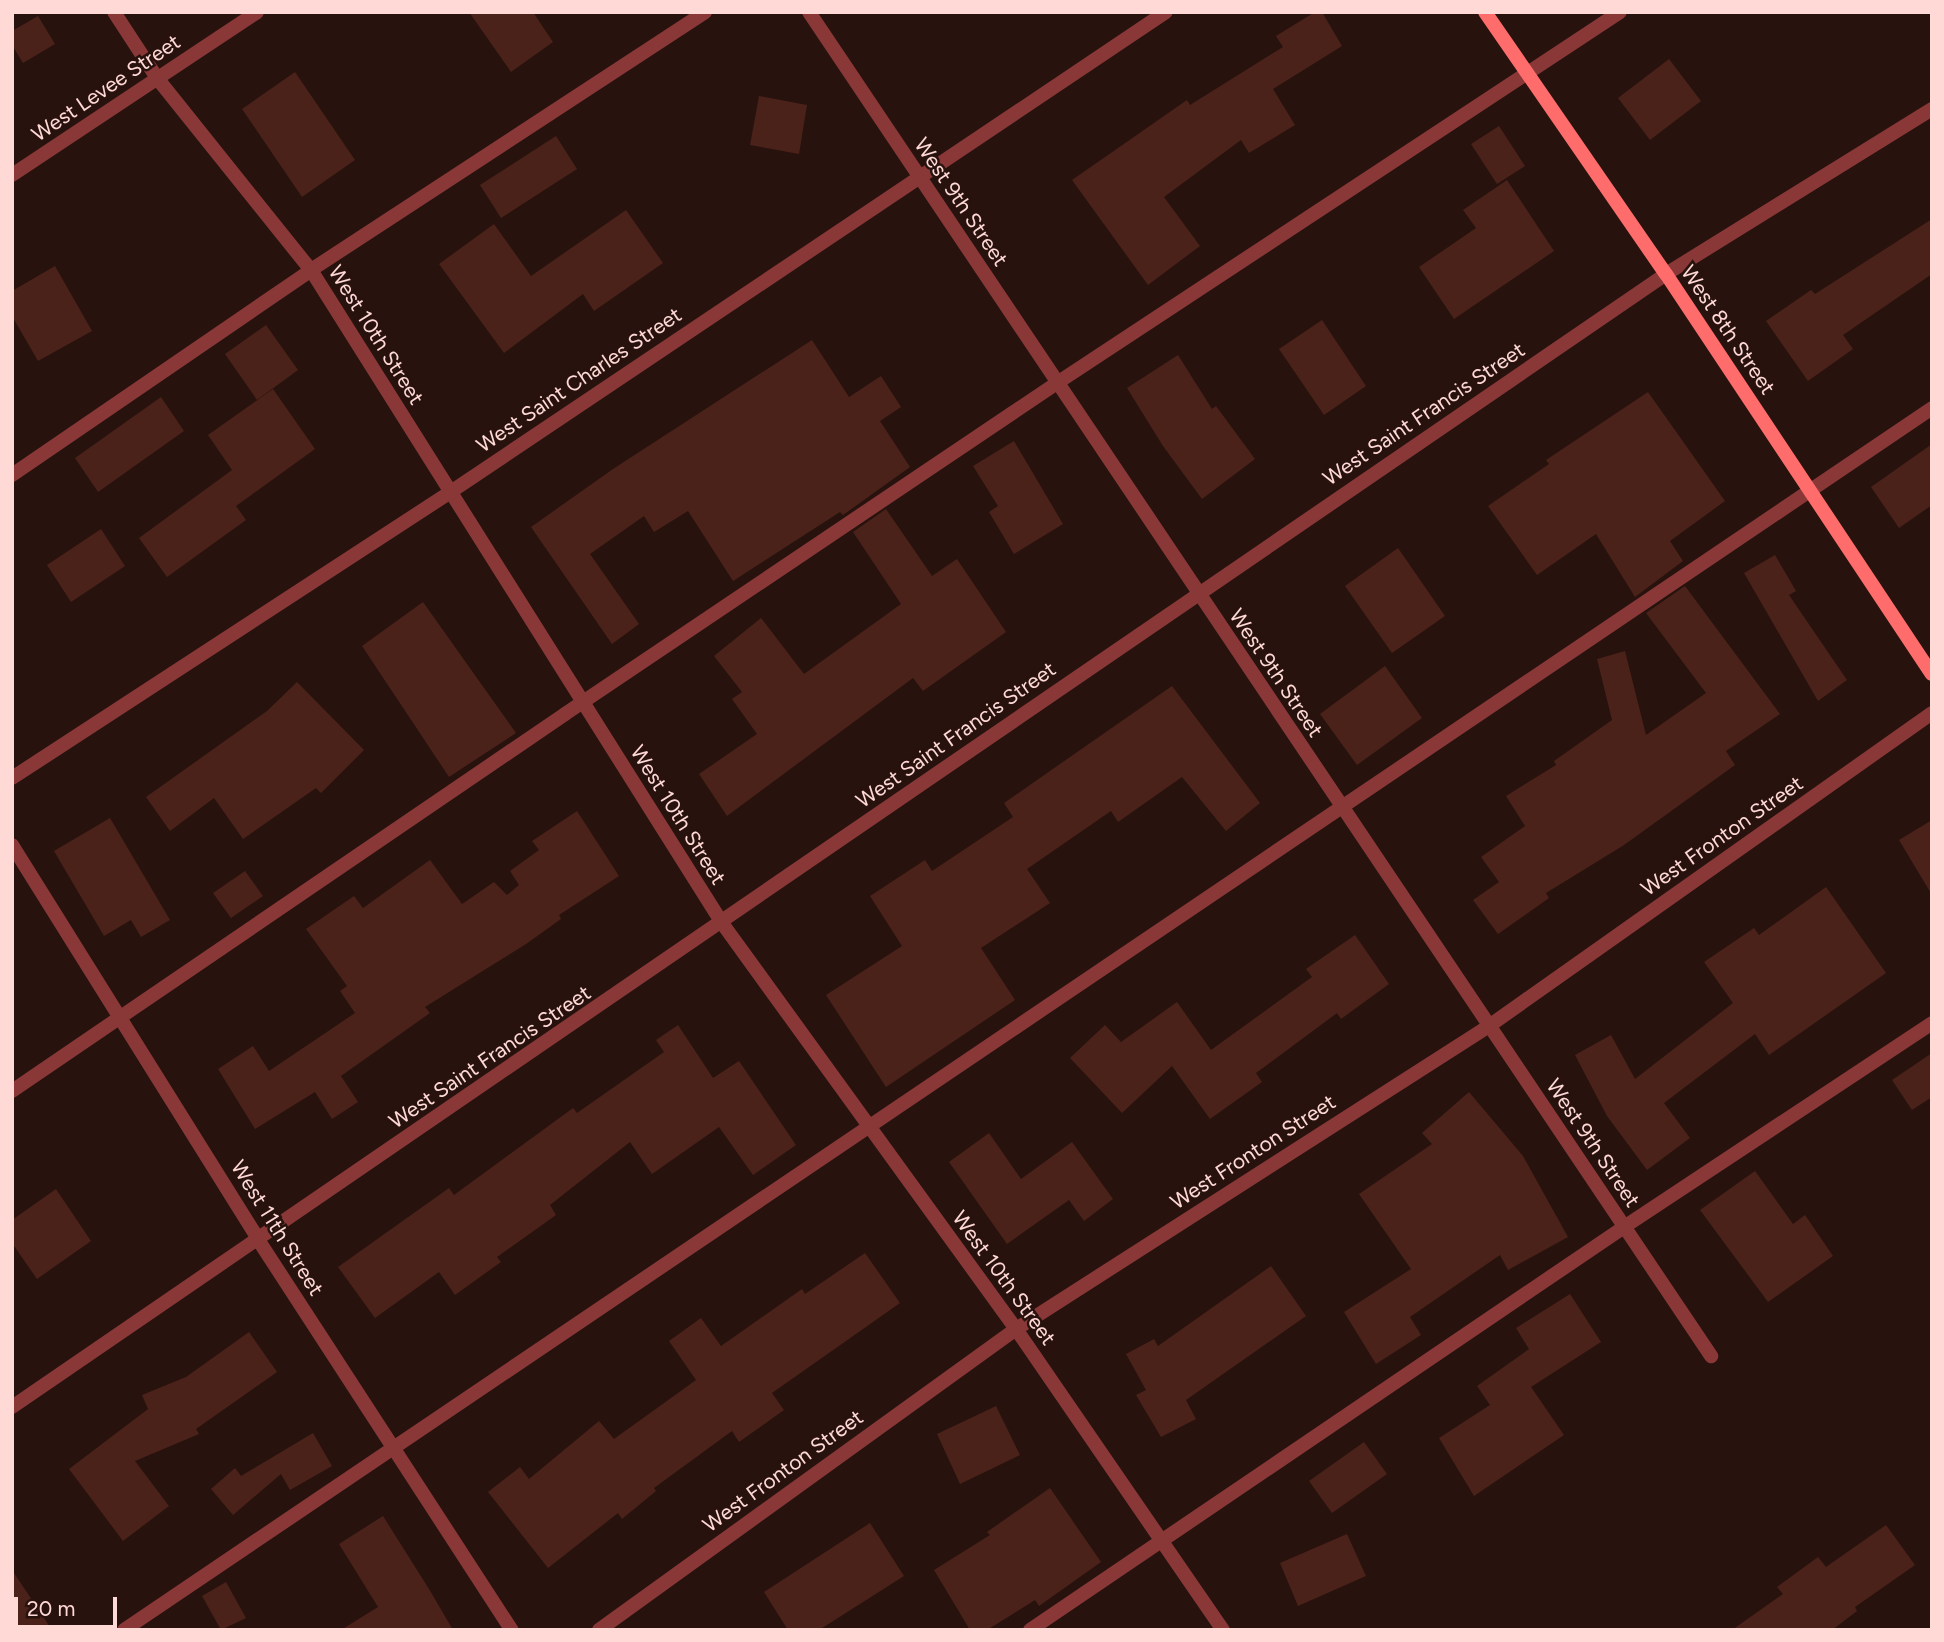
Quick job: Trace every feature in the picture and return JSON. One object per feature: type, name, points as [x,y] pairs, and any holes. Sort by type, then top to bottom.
[{"type":"street","name":"West 10th Street","points":[[114,12],[157,78],[311,270],[722,923],[1016,1329],[1223,1630]]},
{"type":"street","name":"West Levee Street","points":[[12,175],[257,12]]},
{"type":"street","points":[[12,475],[311,270],[705,12]]},
{"type":"street","name":"West 9th Street","points":[[809,12],[1711,1356]]},
{"type":"street","name":"West Saint Charles Street","points":[[12,778],[449,493],[1166,12]]},
{"type":"street","name":"West 8th Street","points":[[1485,12],[1666,274],[1932,674]]},
{"type":"street","points":[[12,1091],[121,1020],[582,702],[1057,383],[1620,12]]},
{"type":"street","name":"West Saint Francis Street","points":[[12,1408],[722,923],[1197,593],[1666,274],[1932,108]]},
{"type":"street","points":[[124,1630],[1932,408]]},
{"type":"street","name":"West Fronton Street","points":[[598,1630],[1016,1329],[1489,1026],[1932,713]]},
{"type":"street","name":"West 11th Street","points":[[12,845],[259,1241],[512,1630]]},
{"type":"street","points":[[1030,1630],[1625,1227],[1932,1024]]},
{"type":"building","points":[[469,12],[533,12],[553,42],[511,72]]},
{"type":"building","points":[[1315,12],[1322,12],[1342,46],[1273,89],[1295,125],[1249,153],[1241,140],[1164,197],[1200,246],[1148,285],[1072,180],[1187,100],[1190,105],[1283,47],[1276,36]]},
{"type":"building","points":[[38,16],[55,44],[23,63],[12,45],[12,31]]},
{"type":"building","points":[[1669,59],[1701,101],[1650,140],[1618,98]]},
{"type":"building","points":[[295,72],[355,160],[302,197],[242,109]]},
{"type":"building","points":[[759,96],[807,105],[799,154],[750,145]]},
{"type":"building","points":[[1499,126],[1525,166],[1497,184],[1471,144]]},
{"type":"building","points":[[556,136],[577,169],[501,218],[480,185]]},
{"type":"building","points":[[1507,180],[1554,251],[1454,319],[1419,267],[1476,228],[1463,210]]},
{"type":"building","points":[[626,210],[663,263],[594,311],[583,294],[504,353],[439,264],[494,224],[531,276]]},
{"type":"building","points":[[1932,219],[1932,274],[1843,335],[1853,349],[1808,381],[1766,321],[1811,290],[1815,294]]},
{"type":"building","points":[[55,266],[92,331],[38,361],[12,316],[12,291]]},
{"type":"building","points":[[1322,320],[1366,386],[1324,415],[1279,349]]},
{"type":"building","points":[[266,325],[298,370],[257,400],[225,354]]},
{"type":"building","points":[[812,340],[849,397],[881,376],[901,407],[880,421],[910,467],[843,515],[840,512],[733,581],[688,511],[654,532],[644,516],[590,554],[639,624],[612,644],[531,527],[613,469]]},
{"type":"building","points":[[1178,355],[1212,409],[1216,406],[1255,459],[1202,499],[1163,446],[1127,388]]},
{"type":"building","points":[[273,389],[315,449],[236,506],[246,520],[167,577],[139,538],[232,470],[208,435]]},
{"type":"building","points":[[1648,392],[1725,501],[1670,541],[1683,561],[1635,597],[1596,534],[1537,575],[1488,506],[1549,464],[1546,460]]},
{"type":"building","points":[[161,397],[184,431],[98,492],[75,458]]},
{"type":"building","points":[[1014,441],[1063,524],[1014,554],[989,512],[998,506],[973,466]]},
{"type":"building","points":[[1932,444],[1932,505],[1899,528],[1871,487]]},
{"type":"building","points":[[886,509],[932,576],[957,559],[1006,632],[923,691],[913,678],[727,816],[699,774],[757,734],[732,699],[742,692],[714,656],[761,618],[804,674],[901,604],[853,532]]},
{"type":"building","points":[[101,529],[125,566],[71,602],[47,565]]},
{"type":"building","points":[[1398,548],[1445,616],[1392,653],[1345,586]]},
{"type":"building","points":[[1775,555],[1796,591],[1789,595],[1847,680],[1818,701],[1744,573]]},
{"type":"building","points":[[1685,586],[1780,714],[1726,751],[1735,765],[1624,845],[1546,893],[1549,898],[1498,934],[1473,900],[1499,882],[1481,857],[1525,826],[1506,796],[1556,765],[1554,761],[1612,720],[1597,659],[1625,651],[1646,735],[1706,693],[1646,613]]},
{"type":"building","points":[[423,602],[516,733],[449,777],[362,646]]},
{"type":"building","points":[[1385,666],[1422,718],[1357,765],[1320,714]]},
{"type":"building","points":[[297,682],[364,750],[321,793],[316,788],[243,839],[214,798],[170,831],[146,797],[267,711]]},
{"type":"building","points":[[1172,686],[1260,803],[1226,831],[1182,777],[1118,822],[1111,811],[1027,869],[1050,903],[981,948],[1015,1000],[886,1087],[826,995],[902,946],[870,896],[925,860],[932,871],[1013,817],[1004,803]]},
{"type":"building","points":[[577,811],[619,876],[559,915],[561,919],[526,944],[425,1007],[430,1013],[341,1076],[358,1102],[332,1119],[315,1092],[255,1129],[218,1069],[253,1046],[269,1071],[355,1013],[340,991],[347,986],[306,929],[354,896],[363,908],[430,860],[462,904],[494,882],[507,895],[519,885],[510,871],[539,850],[532,841]]},
{"type":"building","points":[[110,818],[170,920],[141,937],[131,920],[104,936],[54,851]]},
{"type":"building","points":[[1932,820],[1932,895],[1899,840]]},
{"type":"building","points":[[245,871],[263,896],[231,918],[213,893]]},
{"type":"building","points":[[1826,887],[1886,973],[1769,1055],[1755,1034],[1664,1103],[1690,1138],[1647,1170],[1607,1116],[1575,1055],[1611,1035],[1635,1079],[1733,1003],[1704,962],[1754,928],[1759,935]]},
{"type":"building","points":[[1355,935],[1389,984],[1341,1019],[1337,1013],[1256,1073],[1262,1082],[1210,1119],[1172,1066],[1122,1113],[1070,1058],[1105,1025],[1121,1042],[1177,1002],[1211,1050],[1312,977],[1306,969]]},
{"type":"building","points":[[678,1025],[713,1078],[739,1061],[796,1145],[753,1175],[719,1127],[652,1174],[630,1142],[550,1205],[556,1215],[497,1257],[501,1262],[455,1295],[439,1272],[375,1318],[338,1267],[449,1188],[454,1195],[573,1108],[577,1113],[664,1052],[656,1040]]},
{"type":"building","points":[[1932,1053],[1932,1097],[1912,1110],[1892,1080]]},
{"type":"building","points":[[1469,1092],[1523,1156],[1568,1237],[1508,1270],[1500,1255],[1410,1317],[1421,1335],[1376,1364],[1344,1312],[1411,1269],[1359,1194],[1432,1144],[1422,1133]]},
{"type":"building","points":[[989,1133],[1021,1179],[1072,1142],[1113,1199],[1084,1221],[1069,1200],[1007,1244],[949,1162]]},
{"type":"building","points":[[1755,1171],[1793,1224],[1805,1215],[1833,1256],[1768,1302],[1700,1210]]},
{"type":"building","points":[[56,1189],[91,1241],[37,1279],[12,1243],[12,1220]]},
{"type":"building","points":[[865,1253],[900,1303],[772,1393],[784,1410],[739,1442],[732,1431],[654,1488],[656,1491],[622,1519],[618,1513],[548,1568],[488,1492],[520,1467],[529,1479],[599,1421],[614,1439],[696,1380],[669,1341],[701,1318],[721,1346],[802,1289],[805,1294]]},
{"type":"building","points":[[1271,1266],[1306,1316],[1186,1400],[1196,1419],[1161,1437],[1136,1395],[1146,1390],[1126,1354],[1154,1339],[1158,1346]]},
{"type":"building","points":[[1570,1294],[1601,1342],[1531,1387],[1564,1435],[1474,1496],[1439,1438],[1490,1405],[1477,1386],[1529,1349],[1516,1328]]},
{"type":"building","points":[[249,1332],[277,1372],[196,1429],[199,1434],[135,1461],[169,1506],[123,1541],[69,1469],[148,1409],[142,1395],[186,1377]]},
{"type":"building","points":[[996,1406],[1020,1455],[960,1484],[937,1434]]},
{"type":"building","points":[[313,1433],[332,1466],[290,1490],[281,1474],[233,1515],[211,1489],[235,1468],[241,1476]]},
{"type":"building","points":[[1364,1442],[1387,1474],[1332,1513],[1309,1481]]},
{"type":"building","points":[[1050,1488],[1101,1562],[1039,1606],[1035,1600],[987,1630],[970,1630],[934,1570],[990,1535],[987,1532]]},
{"type":"building","points":[[383,1516],[453,1630],[341,1630],[378,1607],[339,1544]]},
{"type":"building","points":[[870,1523],[904,1576],[819,1630],[788,1630],[764,1592]]},
{"type":"building","points":[[1886,1525],[1915,1565],[1855,1607],[1857,1611],[1832,1630],[1732,1630],[1783,1594],[1777,1587],[1818,1557],[1826,1567]]},
{"type":"building","points":[[1347,1534],[1366,1576],[1298,1606],[1280,1563]]},
{"type":"building","points":[[12,1570],[52,1630],[12,1630]]},
{"type":"building","points":[[226,1582],[246,1618],[221,1630],[202,1596]]}]
